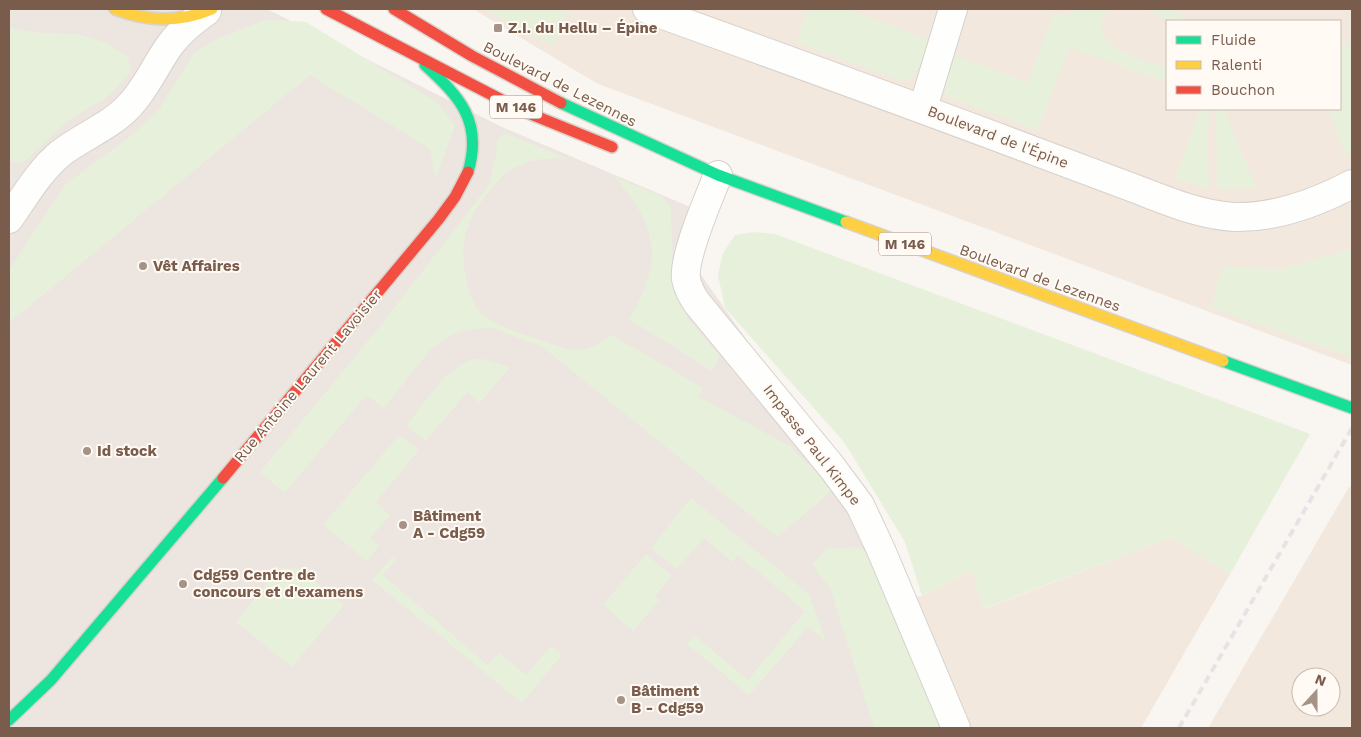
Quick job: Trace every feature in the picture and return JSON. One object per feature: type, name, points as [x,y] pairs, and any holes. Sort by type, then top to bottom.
[{"type":"main road","points":[[115,9],[138,18],[161,21],[184,19],[209,10]]},
{"type":"main road","name":"Boulevard de Lezennes","points":[[326,9],[523,111],[622,151]]},
{"type":"main road","name":"Boulevard de Lezennes","points":[[394,9],[454,46],[552,101],[718,175],[1352,408]]},
{"type":"main road","name":"Rue Antoine Laurent Lavoisier","points":[[9,720],[52,680],[376,296],[453,199],[464,179],[472,157],[473,135],[469,116],[459,99],[416,56]]},
{"type":"main road","name":"Boulevard de Lezennes","points":[[665,163],[718,175]]},
{"type":"street","name":"Boulevard de l'Épine","points":[[647,9],[923,108],[1168,202],[1214,214],[1233,217],[1290,210],[1312,203],[1352,184]]},
{"type":"street","points":[[923,108],[953,9]]},
{"type":"street","points":[[9,218],[52,161],[129,107],[148,83],[169,46],[177,36],[209,10]]},
{"type":"street","name":"Impasse Paul Kimpe","points":[[718,175],[688,258],[686,277],[688,286],[697,303],[831,466],[860,505],[956,728]]},
{"type":"street","points":[[17,728],[52,680]]},
{"type":"shaded area","points":[[9,9],[267,9],[502,127],[716,218],[697,269],[804,422],[960,728],[9,728]]},
{"type":"shaded area","points":[[473,9],[1352,9],[1352,365],[598,84]]},
{"type":"shaded area","points":[[1349,487],[1352,488],[1352,728],[1208,728]]},
{"type":"shaded area","points":[[1171,537],[1230,574],[1141,728],[960,728],[907,598],[922,596],[972,570],[984,609]]},
{"type":"green space","points":[[483,9],[568,9],[554,46]]},
{"type":"green space","points":[[807,9],[847,9],[928,40],[917,71],[908,79],[902,81],[797,43]]},
{"type":"green space","points":[[1073,9],[1109,9],[1102,21],[1102,32],[1108,41],[1130,55],[1166,67],[1166,82],[1069,48],[1038,130],[946,96],[944,89],[948,77],[942,75],[949,53],[1028,83],[1054,12],[1069,18]]},
{"type":"green space","points":[[1146,9],[1175,9],[1183,19],[1186,20],[1166,20]]},
{"type":"green space","points":[[267,19],[306,22],[438,103],[455,126],[435,179],[430,149],[310,75],[9,323],[9,270],[66,184],[132,135],[158,111],[194,53],[215,40]]},
{"type":"green space","points":[[9,28],[41,33],[78,34],[105,42],[128,57],[131,71],[104,99],[67,121],[25,161],[18,163],[9,161]]},
{"type":"green space","points":[[1341,43],[1352,47],[1352,150],[1345,156],[1329,110],[1341,110]]},
{"type":"green space","points":[[1200,110],[1210,110],[1207,138],[1209,188],[1175,179]]},
{"type":"green space","points":[[1216,110],[1224,110],[1256,188],[1217,189]]},
{"type":"green space","points":[[504,133],[569,159],[541,159],[514,168],[499,180],[479,205],[468,225],[464,247],[467,283],[477,308],[488,319],[502,326],[570,349],[577,350],[592,347],[612,335],[703,388],[699,397],[790,446],[832,489],[777,537],[540,345],[491,328],[473,329],[451,335],[430,350],[384,408],[366,395],[285,493],[260,472],[381,325],[489,185],[496,155],[497,141]]},
{"type":"green space","points":[[613,176],[663,197],[671,207],[673,282],[688,319],[720,356],[712,371],[629,319],[648,279],[651,244],[647,227],[639,211]]},
{"type":"green space","points":[[754,232],[775,234],[1310,434],[1230,574],[1171,537],[983,609],[972,570],[922,596],[905,542],[844,442],[725,308],[718,275],[723,253],[735,235]]},
{"type":"green space","points":[[1352,249],[1352,357],[1212,308],[1221,267],[1281,269]]},
{"type":"green space","points":[[473,359],[483,359],[510,367],[480,403],[467,392],[426,441],[406,426],[444,378],[453,370]]},
{"type":"green space","points":[[399,435],[419,450],[376,502],[390,515],[370,538],[379,546],[367,561],[323,525]]},
{"type":"green space","points":[[691,498],[809,594],[826,642],[808,627],[749,695],[687,644],[694,635],[748,680],[805,611],[738,555],[732,562],[704,538],[677,569],[651,548]]},
{"type":"green space","points":[[860,547],[873,561],[943,728],[874,728],[830,588],[812,565],[827,548]]},
{"type":"green space","points":[[646,554],[672,576],[655,596],[660,600],[633,631],[603,605]]},
{"type":"green space","points":[[392,557],[396,560],[383,575],[488,665],[499,653],[526,675],[551,646],[562,655],[522,703],[372,580]]},
{"type":"green space","points":[[279,568],[300,569],[344,605],[292,667],[236,622]]},
{"type":"railway","points":[[1179,728],[1352,428]]},
{"type":"traffic: fast","points":[[425,65],[449,88],[465,112],[473,139],[468,172]]},
{"type":"traffic: fast","points":[[561,103],[718,175],[846,222]]},
{"type":"traffic: fast","points":[[1223,361],[1352,408]]},
{"type":"traffic: fast","points":[[9,720],[51,680],[223,478]]},
{"type":"traffic: slow","points":[[115,9],[139,16],[163,19],[188,17],[212,9]]},
{"type":"traffic: slow","points":[[846,222],[1223,361]]},
{"type":"traffic: jam","points":[[326,9],[523,111],[612,147]]},
{"type":"traffic: jam","points":[[394,9],[472,56],[561,103]]},
{"type":"traffic: jam","points":[[223,478],[438,220],[455,197],[468,172]]},
{"type":"place","name":"Z.I. du Hellu – Épine","points":[[498,28]]},
{"type":"place","name":"Vêt Affaires","points":[[143,266]]},
{"type":"place","name":"Id stock","points":[[87,451]]},
{"type":"place","name":"Bâtiment A - Cdg59","points":[[403,525]]},
{"type":"place","name":"Cdg59 Centre de concours et d'examens","points":[[183,584]]},
{"type":"place","name":"Bâtiment B - Cdg59","points":[[621,700]]}]
